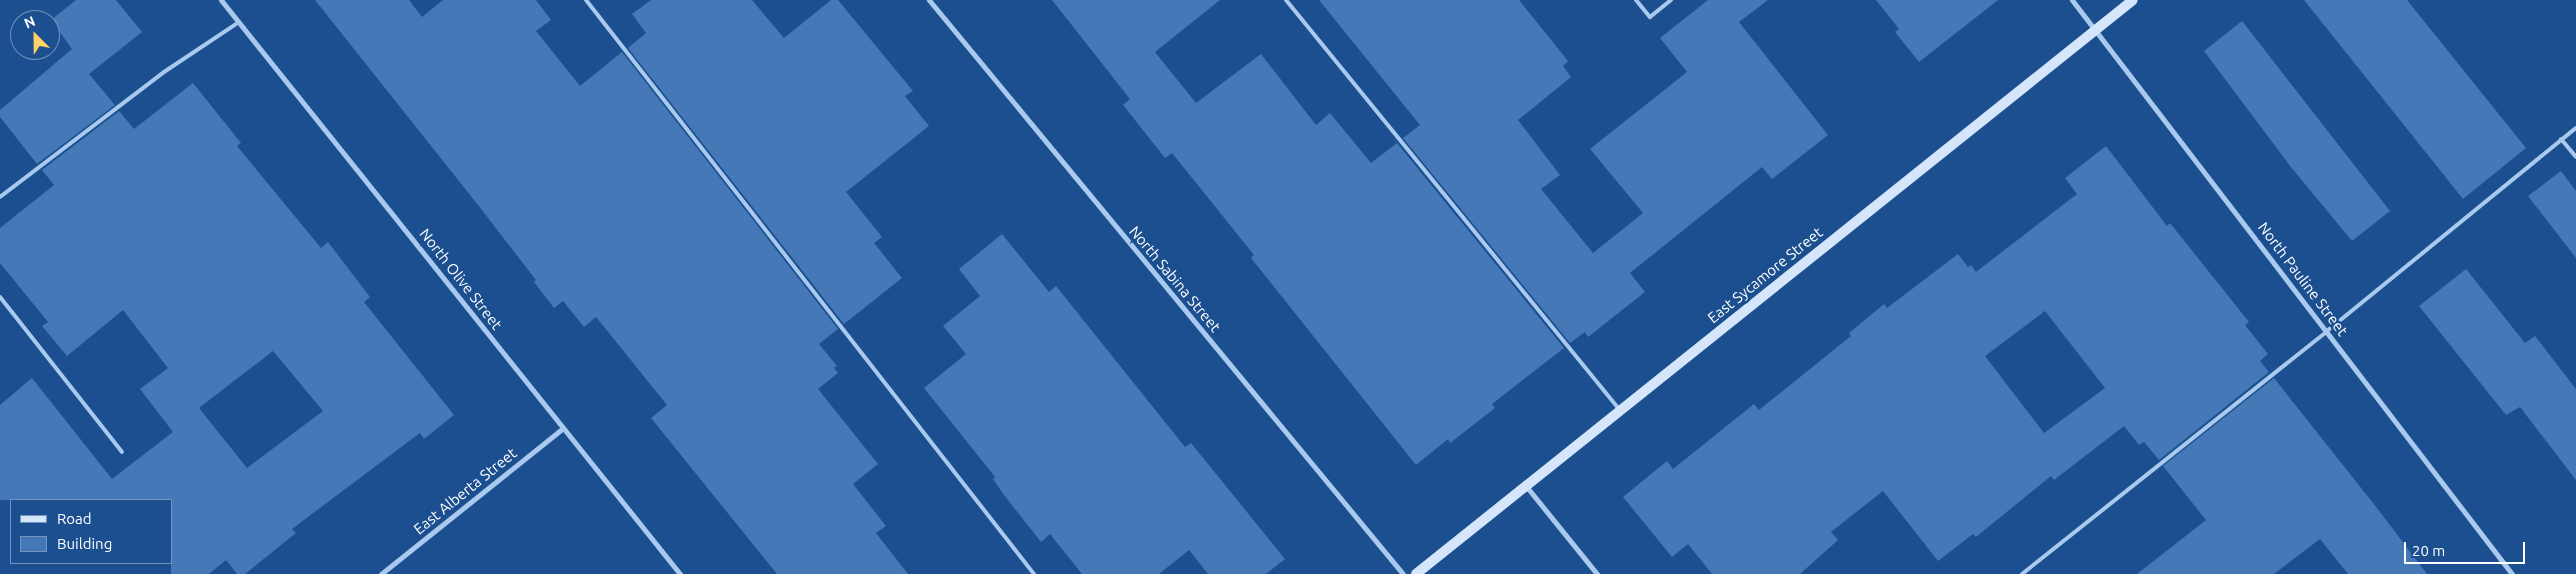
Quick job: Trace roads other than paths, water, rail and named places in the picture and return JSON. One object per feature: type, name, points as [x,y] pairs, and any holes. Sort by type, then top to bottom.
[{"type":"street","name":"North Olive Street","points":[[221,0],[680,574]]},
{"type":"street","name":"North Sabina Street","points":[[928,0],[1403,574]]},
{"type":"street","name":"North Pauline Street","points":[[2072,0],[2512,574]]},
{"type":"street","name":"East Sycamore Street","points":[[1416,574],[2133,0]]},
{"type":"street","name":"East Alberta Street","points":[[381,574],[564,428]]},
{"type":"street","points":[[1526,486],[1597,574]]},
{"type":"lane","points":[[586,0],[1034,574]]},
{"type":"lane","points":[[1286,0],[1620,410]]},
{"type":"lane","points":[[1636,0],[1650,17],[1671,0]]},
{"type":"lane","points":[[0,197],[164,72],[238,22]]},
{"type":"lane","points":[[2022,574],[2327,331],[2576,128]]},
{"type":"lane","points":[[2561,139],[2576,157]]},
{"type":"lane","points":[[0,298],[122,452]]}]
